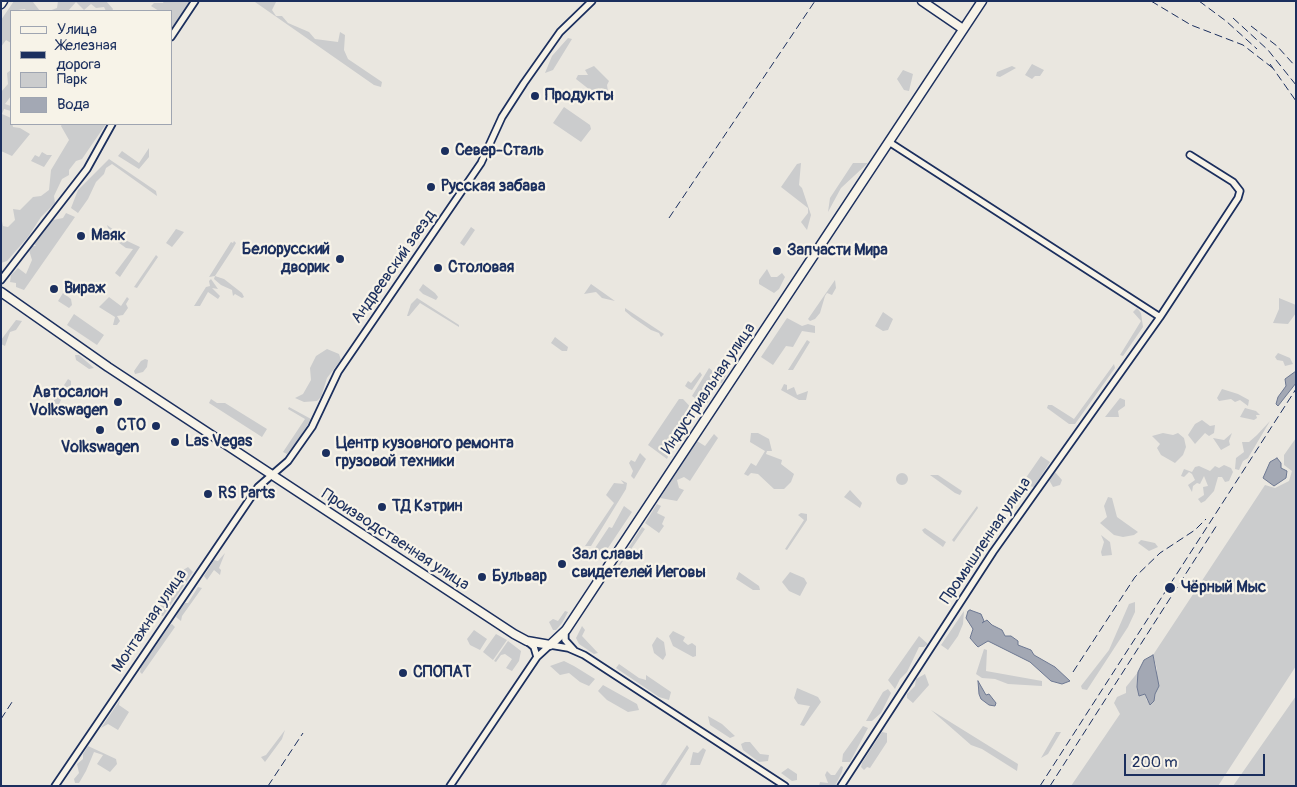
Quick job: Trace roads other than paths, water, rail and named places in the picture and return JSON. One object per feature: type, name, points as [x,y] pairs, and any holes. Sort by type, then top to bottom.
[{"type":"main road","points":[[922,1],[963,29]]},
{"type":"main road","name":"Индустриальная улица","points":[[550,645],[566,630],[982,1]]},
{"type":"main road","name":"Производственная улица","points":[[1,292],[67,339],[527,641],[550,645]]},
{"type":"street","points":[[172,36],[195,1]]},
{"type":"street","name":"Андреевский заезд","points":[[271,474],[288,461],[313,425],[348,356],[400,284],[481,163],[494,132],[521,88],[560,32],[592,1]]},
{"type":"street","points":[[1,280],[87,169],[111,125]]},
{"type":"street","points":[[890,142],[1160,317]]},
{"type":"street","name":"Промышленная улица","points":[[841,786],[993,552],[1160,317],[1238,198],[1240,191],[1233,182],[1190,155]]},
{"type":"street","name":"Монтажная улица","points":[[55,786],[258,487],[271,474]]},
{"type":"street","points":[[566,630],[565,640],[575,651]]},
{"type":"street","points":[[527,641],[534,647],[537,658]]},
{"type":"street","name":"Производственная улица","points":[[550,645],[575,651],[785,786]]},
{"type":"street","name":"Индустриальная улица","points":[[450,786],[537,658],[550,645]]},
{"type":"water","points":[[1296,371],[1296,383],[1278,406],[1276,404],[1278,397],[1286,386],[1285,379]]},
{"type":"water","points":[[1277,458],[1281,463],[1281,468],[1287,471],[1286,478],[1274,486],[1263,478],[1270,462]]},
{"type":"water","points":[[970,610],[981,614],[984,621],[982,623],[987,620],[1002,630],[1005,636],[1011,636],[1018,641],[1018,645],[1031,650],[1034,655],[1055,667],[1070,681],[1062,684],[1051,681],[1030,662],[988,641],[978,647],[970,638],[973,629],[966,618]]},
{"type":"water","points":[[1153,655],[1159,686],[1154,701],[1150,705],[1145,694],[1139,696],[1137,687],[1138,672],[1144,660]]},
{"type":"water","points":[[978,681],[986,695],[989,694],[996,703],[995,706],[989,705],[981,699]]},
{"type":"railway","points":[[669,218],[815,1]]},
{"type":"railway","points":[[1151,1],[1191,25],[1243,45],[1274,69]]},
{"type":"railway","points":[[1199,1],[1226,21],[1257,49]]},
{"type":"railway","points":[[1233,18],[1268,50],[1296,85]]},
{"type":"railway","points":[[1251,26],[1277,46],[1296,67]]},
{"type":"railway","points":[[1270,64],[1296,101]]},
{"type":"railway","points":[[1040,786],[1296,389]]},
{"type":"railway","points":[[1073,672],[1135,577],[1160,553],[1195,530],[1206,519]]},
{"type":"railway","points":[[1050,786],[1217,525]]},
{"type":"railway","points":[[1,719],[14,699]]},
{"type":"railway","points":[[268,786],[303,733]]},
{"type":"place","name":"Продукты","points":[[535,96]]},
{"type":"place","name":"Север-Сталь","points":[[445,151]]},
{"type":"place","name":"Русская забава","points":[[431,187]]},
{"type":"place","name":"Маяк","points":[[81,236]]},
{"type":"place","name":"Запчасти Мира","points":[[777,251]]},
{"type":"place","name":"Белорусский дворик","points":[[340,259]]},
{"type":"place","name":"Столовая","points":[[438,268]]},
{"type":"place","name":"Вираж","points":[[54,289]]},
{"type":"place","name":"Автосалон Volkswagen","points":[[118,402]]},
{"type":"place","name":"СТО","points":[[156,426]]},
{"type":"place","name":"Volkswagen","points":[[100,430]]},
{"type":"place","name":"Las Vegas","points":[[175,442]]},
{"type":"place","name":"Центр кузовного ремонта грузовой техники","points":[[326,453]]},
{"type":"place","name":"RS Parts","points":[[208,494]]},
{"type":"place","name":"ТД Кэтрин","points":[[382,507]]},
{"type":"place","name":"Зал славы свидетелей Иеговы","points":[[562,564]]},
{"type":"place","name":"Бульвар","points":[[482,577]]},
{"type":"place","name":"Чёрный Мыс","points":[[1170,588]]},
{"type":"place","name":"СПОПАТ","points":[[403,673]]}]
